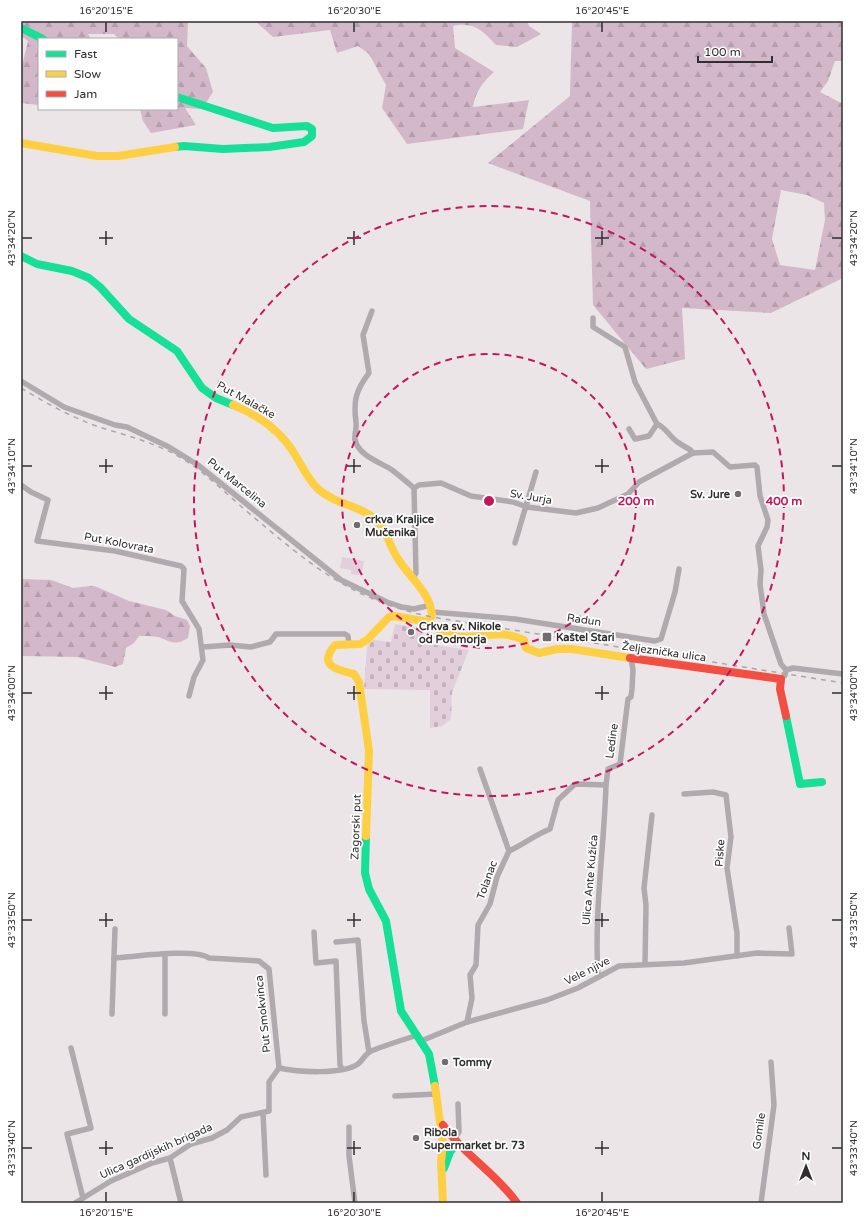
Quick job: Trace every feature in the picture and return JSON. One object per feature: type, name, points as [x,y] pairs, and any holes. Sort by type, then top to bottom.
[{"type":"main road","points":[[21,28],[41,38]]},
{"type":"main road","points":[[21,143],[90,155],[118,156],[184,146],[223,149],[269,147],[304,142],[312,136],[312,130],[307,126],[273,128],[178,98]]},
{"type":"main road","name":"Put Malačke","points":[[21,256],[37,264],[65,269],[89,278],[130,320],[178,351],[203,389],[214,396],[261,418],[274,429],[291,448],[308,478],[319,490],[335,500],[364,511],[381,524],[398,560],[424,592],[432,609]]},
{"type":"main road","points":[[429,622],[432,609]]},
{"type":"main road","name":"Zagorski put","points":[[429,622],[394,616],[389,617],[367,640],[360,644],[335,645],[328,654],[328,661],[331,667],[336,670],[354,674],[360,682],[369,751],[366,873],[369,889],[386,921],[401,1011],[429,1054],[442,1123]]},
{"type":"main road","name":"Željeznička ulica","points":[[429,622],[438,630],[456,636],[482,637],[500,634],[518,637],[524,640],[526,648],[534,653],[572,649],[781,679]]},
{"type":"main road","points":[[781,679],[780,689],[800,784],[822,782]]},
{"type":"main road","points":[[442,1123],[453,1140],[509,1191],[517,1203]]},
{"type":"main road","points":[[442,1123],[444,1144],[441,1162],[443,1203]]},
{"type":"main road","points":[[444,1144],[453,1140]]},
{"type":"main road","points":[[442,1174],[453,1140]]},
{"type":"street","points":[[372,311],[363,335],[369,373],[360,385],[354,406],[356,426],[355,439],[360,450],[377,463],[392,470],[414,488],[416,573],[413,578]]},
{"type":"street","points":[[592,318],[593,327],[624,347],[635,382],[657,424],[665,427],[669,434],[678,443],[691,450],[693,453],[713,452],[730,467],[751,464],[757,467],[760,496],[768,520],[767,527],[758,546],[763,606],[780,661],[786,670],[785,675],[781,679]]},
{"type":"street","name":"Put Marcelina","points":[[21,381],[64,407],[115,425],[127,427],[183,455],[202,468],[341,580],[387,602],[402,607],[432,609]]},
{"type":"street","points":[[629,428],[635,439],[649,436],[657,424]]},
{"type":"street","name":"Sv. Jurja","points":[[414,488],[419,485],[442,483],[471,496],[513,502],[527,507],[576,513],[598,508],[628,494],[639,482],[693,453]]},
{"type":"street","points":[[515,543],[527,507],[536,472]]},
{"type":"street","name":"Put Kolovrata","points":[[21,485],[31,492],[48,500],[37,541],[115,551],[181,566],[184,568],[182,600],[199,629],[203,647],[203,660],[194,677],[189,696]]},
{"type":"street","name":"Radun","points":[[432,609],[515,619],[655,641],[661,639],[675,592],[679,569]]},
{"type":"street","points":[[203,647],[230,645],[251,647],[270,642],[276,634],[345,634],[348,636],[349,644]]},
{"type":"street","name":"Ledine","points":[[606,785],[608,769],[620,764],[627,707],[632,689],[633,670],[630,658]]},
{"type":"street","points":[[786,670],[793,668],[843,674]]},
{"type":"street","name":"Tolanac","points":[[467,1022],[472,998],[470,975],[476,966],[478,925],[490,904],[497,877],[509,851],[480,769]]},
{"type":"street","points":[[509,851],[528,842],[536,834],[550,829],[558,800],[575,784],[606,785]]},
{"type":"street","name":"Ulica Ante Kužića","points":[[598,976],[596,940],[605,826],[606,785]]},
{"type":"street","name":"Piske","points":[[684,794],[713,792],[726,795],[731,837],[727,868],[737,933],[737,956]]},
{"type":"street","points":[[645,964],[646,905],[644,888],[652,815]]},
{"type":"street","points":[[112,1014],[115,928]]},
{"type":"street","name":"Vele njive","points":[[419,1038],[467,1022],[547,1000],[578,988],[619,966],[684,963],[757,953],[792,954],[789,928]]},
{"type":"street","points":[[314,932],[316,964],[336,961],[340,1065],[342,1070]]},
{"type":"street","points":[[336,942],[358,940],[364,1021],[369,1052]]},
{"type":"street","points":[[165,954],[165,1014]]},
{"type":"street","name":"Put Smokvinca","points":[[114,958],[165,954],[204,954],[210,958],[259,961],[269,969],[279,1068]]},
{"type":"street","points":[[266,1175],[263,1113],[269,1111],[268,1082],[279,1068],[290,1070],[342,1070],[358,1064],[369,1052],[419,1038]]},
{"type":"street","points":[[71,1048],[91,1128],[67,1134],[83,1198]]},
{"type":"street","name":"Gomile","points":[[761,1203],[774,1105],[771,1062]]},
{"type":"street","points":[[395,1096],[436,1094]]},
{"type":"street","points":[[453,1140],[459,1132],[458,1104]]},
{"type":"street","name":"Ulica gardijskih brigada","points":[[75,1203],[111,1181],[152,1163],[170,1158],[191,1144],[212,1138],[227,1130],[241,1117],[263,1113]]},
{"type":"street","points":[[348,1127],[349,1156],[355,1203]]},
{"type":"street","points":[[170,1158],[181,1203]]},
{"type":"green space","points":[[21,21],[188,21],[187,46],[206,68],[213,92],[202,109],[185,108],[196,125],[151,133],[143,121],[140,110],[178,110],[178,38],[118,38],[114,34],[88,34],[90,38],[38,38],[38,105],[21,103],[21,70],[28,41],[21,36]]},
{"type":"green space","points":[[255,21],[527,21],[529,26],[541,34],[517,47],[496,45],[487,35],[478,28],[472,26],[453,26],[455,48],[494,72],[480,88],[473,107],[529,100],[523,129],[407,144],[382,108],[386,85],[369,54],[358,46],[337,53],[330,30],[273,37]]},
{"type":"green space","points":[[572,21],[843,21],[843,61],[835,61],[828,81],[820,92],[843,104],[843,278],[771,313],[682,308],[685,359],[646,369],[593,305],[590,201],[488,163],[570,96]],"holes":[[[781,190],[807,195],[824,203],[825,220],[815,270],[780,265],[772,239]]]},
{"type":"green space","points":[[342,557],[364,561],[362,572],[360,571],[359,575],[351,574],[351,570],[340,568]]},
{"type":"green space","points":[[21,579],[51,580],[73,588],[90,586],[97,587],[129,601],[166,610],[175,616],[187,620],[190,626],[188,638],[176,643],[158,637],[139,636],[134,643],[126,648],[123,664],[115,667],[77,657],[21,656]]},
{"type":"green space","points":[[395,624],[424,629],[422,643],[469,650],[452,692],[451,719],[442,726],[430,728],[430,690],[364,689],[367,647],[373,640],[391,642]]},
{"type":"railway","points":[[21,388],[79,419],[153,444],[173,453],[207,476],[244,509],[309,562],[353,589],[376,600],[403,610],[432,617],[843,683]]},
{"type":"traffic: fast","points":[[21,28],[41,38]]},
{"type":"traffic: fast","points":[[175,147],[184,146],[223,149],[269,147],[304,142],[312,136],[312,129],[307,126],[273,128],[178,97]]},
{"type":"traffic: fast","points":[[21,256],[37,264],[72,271],[89,278],[100,287],[129,319],[177,351],[202,388],[216,398],[233,405]]},
{"type":"traffic: fast","points":[[786,716],[800,784],[822,782]]},
{"type":"traffic: fast","points":[[366,836],[365,873],[369,889],[386,921],[401,1011],[429,1054],[435,1086]]},
{"type":"traffic: fast","points":[[444,1168],[450,1152],[456,1144]]},
{"type":"traffic: slow","points":[[21,143],[97,156],[118,156],[175,147]]},
{"type":"traffic: slow","points":[[233,405],[251,413],[275,430],[288,444],[313,484],[323,493],[337,501],[366,513],[378,521],[382,526],[398,559],[428,599],[432,615],[429,622]]},
{"type":"traffic: slow","points":[[366,836],[369,751],[359,682],[354,674],[336,669],[332,666],[328,658],[335,645],[360,644],[367,640],[389,617],[394,616],[429,622]]},
{"type":"traffic: slow","points":[[429,622],[442,631],[454,636],[465,637],[499,634],[511,636],[524,640],[526,648],[539,653],[557,649],[572,649],[630,658]]},
{"type":"traffic: slow","points":[[435,1086],[443,1144],[441,1162],[443,1203]]},
{"type":"traffic: jam","points":[[630,658],[781,679],[780,689],[786,716]]},
{"type":"traffic: jam","points":[[443,1125],[460,1146],[500,1182],[517,1203]]},
{"type":"place","name":"Sv. Jure","points":[[738,494]]},
{"type":"place","name":"crkva Kraljice Mučenika","points":[[357,525]]},
{"type":"place","name":"Crkva sv. Nikole od Podmorja","points":[[411,632]]},
{"type":"place","name":"Kaštel Stari","points":[[547,637]]},
{"type":"place","name":"Tommy","points":[[445,1062]]},
{"type":"place","name":"Ribola Supermarket br. 73","points":[[416,1138]]}]
